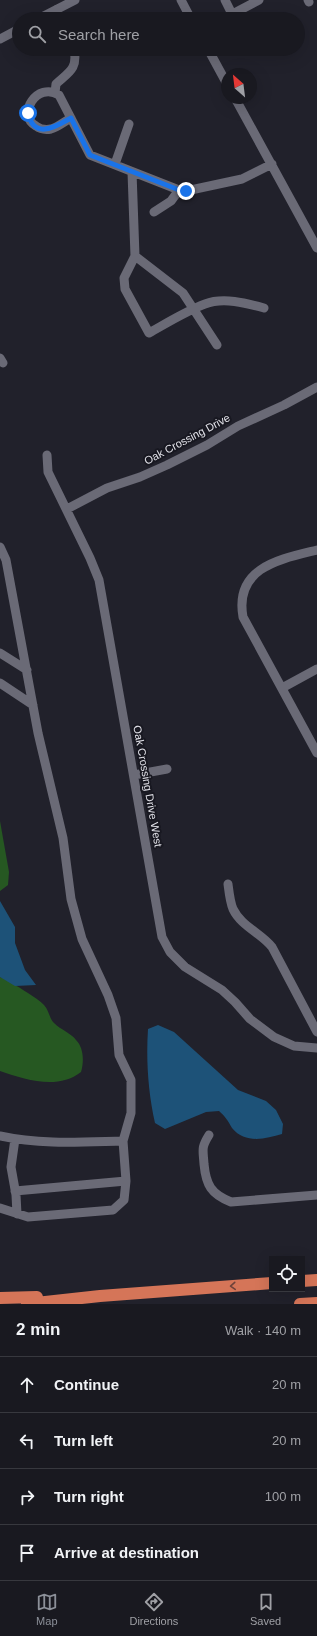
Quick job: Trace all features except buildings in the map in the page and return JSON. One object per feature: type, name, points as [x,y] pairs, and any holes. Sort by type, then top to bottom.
[{"type":"highway","points":[[305,1281],[317,1280]]},
{"type":"highway","points":[[27,1304],[100,1296],[269,1283]]},
{"type":"highway","points":[[0,1298],[100,1296]]},
{"type":"highway","points":[[300,1304],[317,1302]]},
{"type":"street","points":[[54,12],[74,0]]},
{"type":"street","points":[[181,0],[187,12]]},
{"type":"street","points":[[225,0],[231,12]]},
{"type":"street","points":[[236,12],[259,0]]},
{"type":"street","points":[[0,39],[12,33]]},
{"type":"street","points":[[55,93],[56,84],[73,69],[76,56]]},
{"type":"street","points":[[212,56],[221,73]]},
{"type":"street","points":[[71,118],[50,129],[40,129],[33,125],[29,119],[29,106],[32,100],[42,92],[55,93],[58,95],[71,118],[90,155],[179,190],[186,191],[242,179],[272,164]]},
{"type":"street","points":[[238,104],[317,248]]},
{"type":"street","points":[[115,164],[129,124]]},
{"type":"street","points":[[132,172],[135,256],[124,278],[125,288],[149,333],[206,303],[244,302],[264,308]]},
{"type":"street","points":[[154,212],[171,201],[179,190]]},
{"type":"street","points":[[135,256],[184,293],[217,345]]},
{"type":"street","name":"Oak Crossing Drive","points":[[67,509],[107,488],[140,477],[167,465],[207,445],[248,421],[284,405],[317,387]]},
{"type":"street","name":"Oak Crossing Drive West","points":[[47,455],[48,472],[67,509],[99,580],[162,937],[170,952],[185,967],[222,990],[250,1019],[274,1037],[294,1046],[317,1048]]},
{"type":"street","points":[[0,547],[6,560],[33,705],[63,838],[71,899],[82,939],[108,995],[116,1018],[119,1055],[131,1080],[131,1113],[123,1141],[126,1181],[124,1200],[113,1210],[28,1217],[0,1208]]},
{"type":"street","points":[[317,550],[279,559],[267,564],[249,582],[241,606],[243,617],[317,753]]},
{"type":"street","points":[[0,653],[27,670]]},
{"type":"street","points":[[282,688],[317,669]]},
{"type":"street","points":[[0,683],[33,705]]},
{"type":"street","points":[[134,776],[167,769]]},
{"type":"street","points":[[228,884],[233,908],[239,919],[266,938],[317,1032]]},
{"type":"street","points":[[209,1135],[203,1146],[205,1178],[211,1190],[219,1198],[230,1202],[317,1195]]},
{"type":"street","points":[[0,1136],[15,1139],[60,1143],[123,1141]]},
{"type":"street","points":[[15,1139],[12,1167],[17,1214]]},
{"type":"street","points":[[15,1192],[126,1181]]},
{"type":"green space","points":[[0,821],[9,872],[8,885],[0,891]]},
{"type":"green space","points":[[0,977],[41,1002],[46,1007],[54,1023],[71,1035],[79,1043],[83,1055],[81,1072],[62,1081],[42,1082],[0,1071]]},
{"type":"water","points":[[0,901],[15,927],[15,943],[25,970],[36,985],[15,986],[0,977]]},
{"type":"water","points":[[158,1025],[174,1032],[238,1090],[266,1101],[276,1110],[283,1124],[282,1134],[262,1139],[243,1136],[232,1128],[219,1111],[206,1112],[165,1129],[155,1123],[149,1088],[147,1041],[148,1029]]},
{"type":"route","points":[[28,113],[29,119],[33,125],[40,129],[50,129],[71,118],[90,155],[179,190],[186,191]]}]
